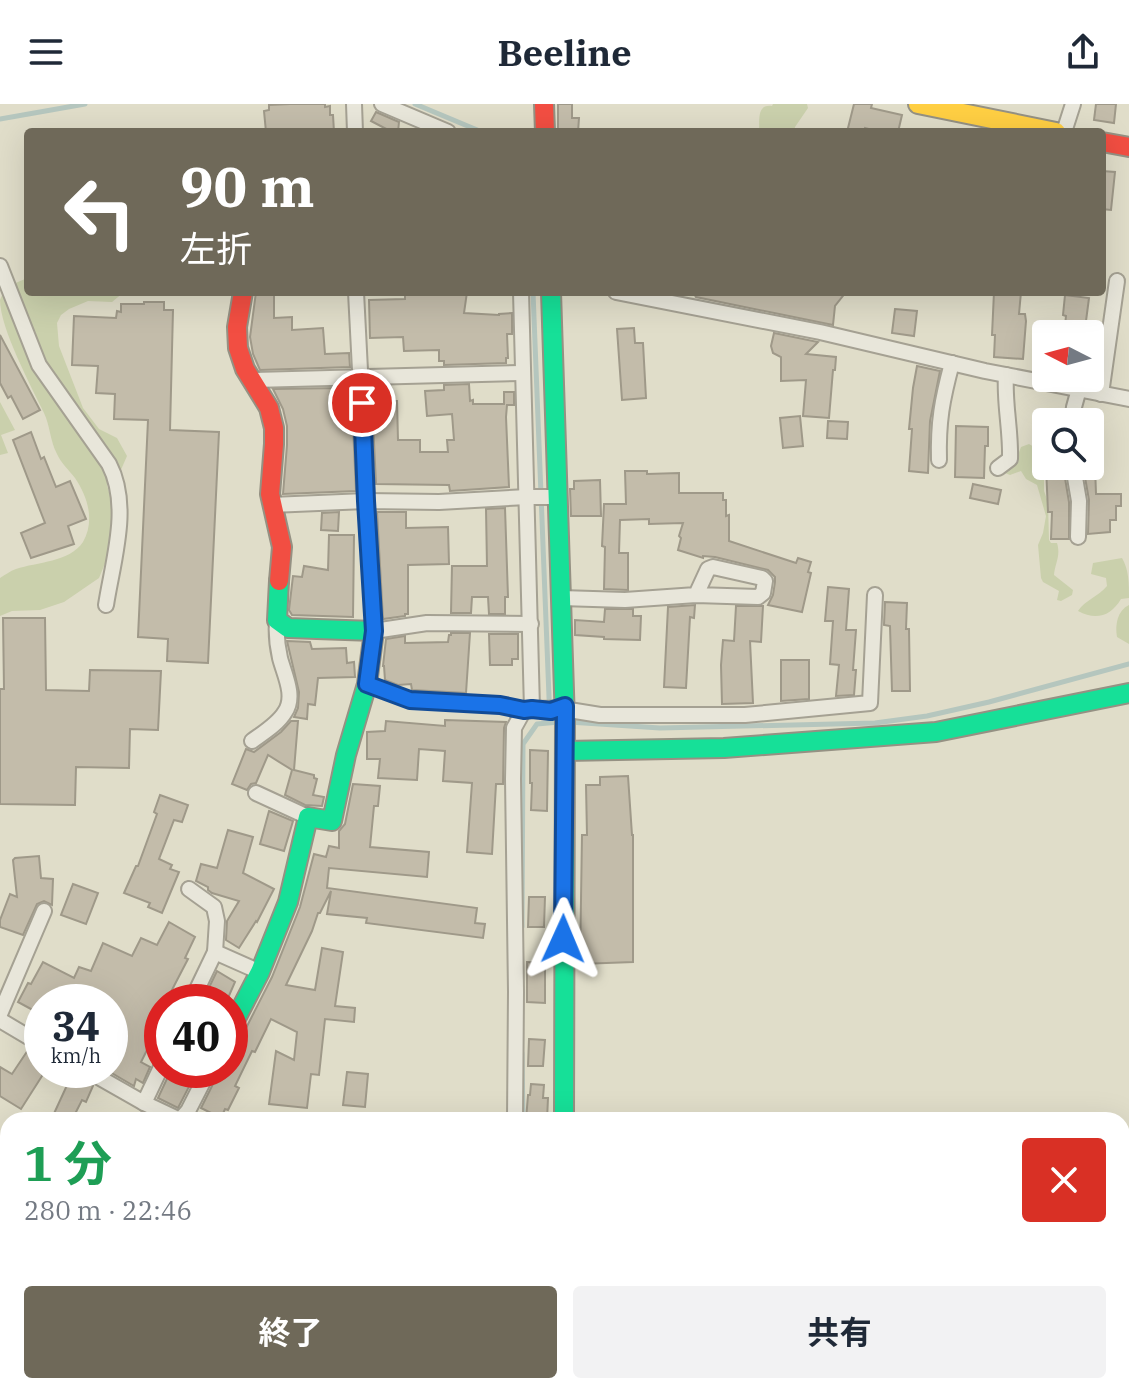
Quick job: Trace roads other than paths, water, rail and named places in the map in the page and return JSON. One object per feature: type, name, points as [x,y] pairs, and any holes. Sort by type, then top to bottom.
[{"type":"street","points":[[354,104],[355,128]]},
{"type":"street","points":[[382,104],[439,128]]},
{"type":"street","points":[[544,104],[545,128]]},
{"type":"street","points":[[918,104],[1033,128]]},
{"type":"street","points":[[1065,128],[1073,104]]},
{"type":"street","points":[[1106,143],[1129,147]]},
{"type":"street","points":[[0,266],[39,365],[116,478],[120,520],[106,605]]},
{"type":"street","points":[[1101,394],[1117,281]]},
{"type":"street","points":[[242,296],[237,319],[238,355],[269,408],[273,422],[275,439],[271,505],[283,553],[275,597],[276,633],[290,699],[285,712],[252,741]]},
{"type":"street","points":[[256,793],[308,817],[332,821],[346,755],[367,684],[374,631],[356,296]]},
{"type":"street","points":[[515,1112],[514,728],[528,709],[531,624],[521,296]]},
{"type":"street","points":[[551,296],[565,751],[564,1112]]},
{"type":"street","points":[[636,296],[820,332],[1032,380]]},
{"type":"street","points":[[939,460],[938,424],[952,363]]},
{"type":"street","points":[[251,380],[522,373]]},
{"type":"street","points":[[998,468],[1010,459],[1006,375]]},
{"type":"street","points":[[1092,392],[1129,399]]},
{"type":"street","points":[[1075,480],[1079,501],[1078,537]]},
{"type":"street","points":[[271,505],[559,497]]},
{"type":"street","points":[[561,598],[625,600],[696,595]]},
{"type":"street","points":[[367,684],[410,700],[551,711],[564,708],[600,715],[745,715],[870,703],[875,595]]},
{"type":"street","points":[[277,620],[288,628],[374,631],[427,623],[531,624]]},
{"type":"street","points":[[565,751],[724,748],[936,732],[1129,693]]},
{"type":"street","points":[[248,995],[288,902],[308,817]]},
{"type":"street","points":[[189,889],[214,907],[217,921],[215,952],[200,984]]},
{"type":"street","points":[[0,1014],[44,911]]},
{"type":"street","points":[[215,952],[260,972]]},
{"type":"street","points":[[0,1020],[24,1034]]},
{"type":"street","points":[[118,1088],[163,1112]]},
{"type":"street","points":[[144,1103],[151,1088]]},
{"type":"street","points":[[187,1112],[200,1088]]},
{"type":"waterway","points":[[0,119],[85,104]]},
{"type":"waterway","points":[[415,104],[472,128]]},
{"type":"waterway","points":[[533,296],[550,722]]},
{"type":"waterway","points":[[569,722],[660,728],[875,723],[927,716],[989,702],[1129,664]]},
{"type":"waterway","points":[[522,927],[523,744],[537,724],[559,722]]},
{"type":"waterway","points":[[522,1053],[523,1112]]}]
